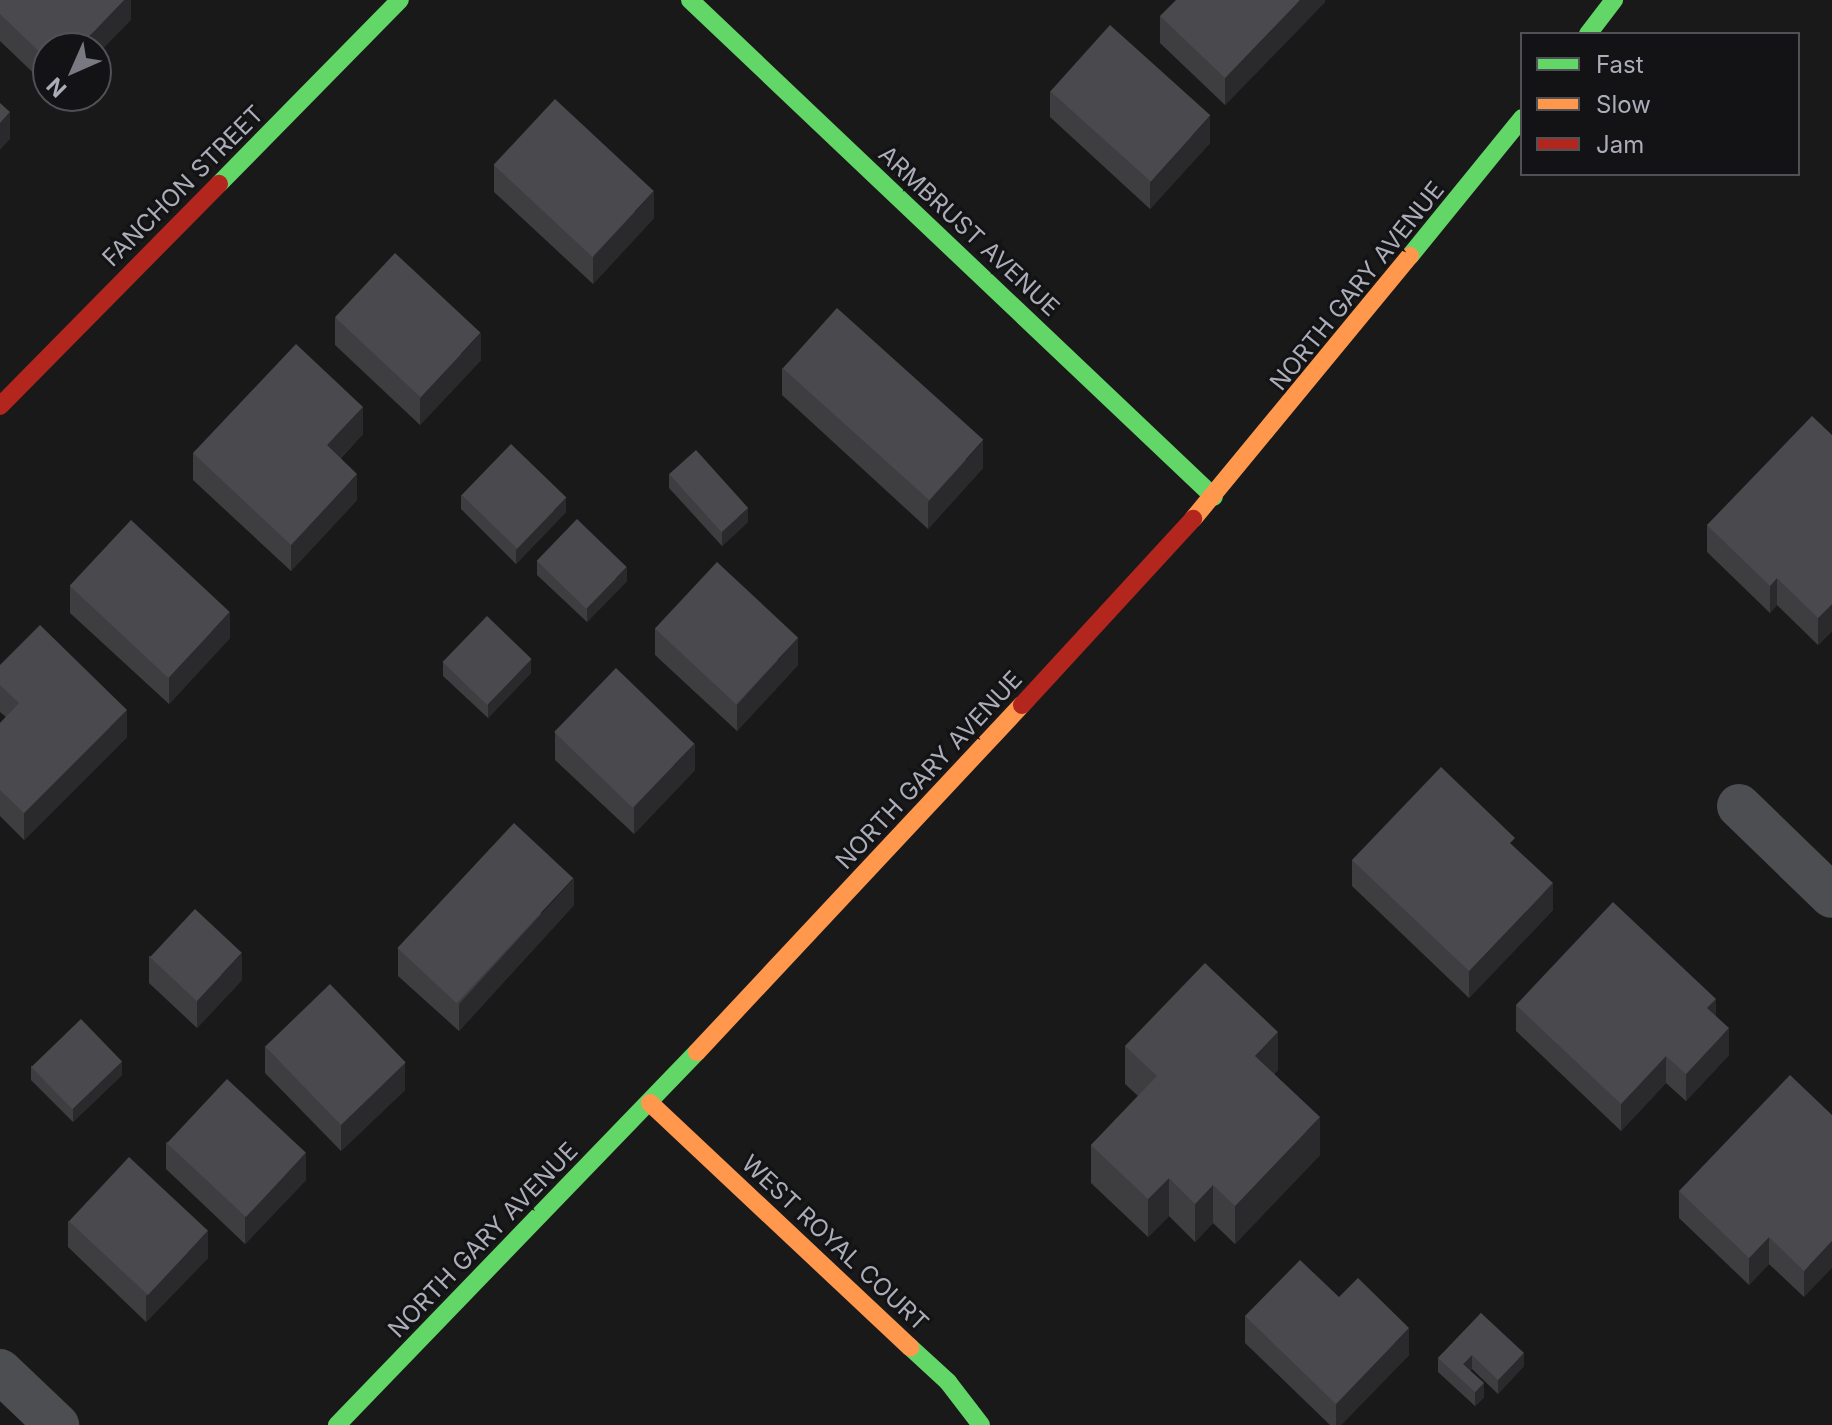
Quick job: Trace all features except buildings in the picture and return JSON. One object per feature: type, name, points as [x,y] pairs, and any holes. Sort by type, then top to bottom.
[{"type":"street","name":"FANCHON STREET","points":[[0,406],[400,0]]},
{"type":"street","name":"ARMBRUST AVENUE","points":[[690,0],[1214,497]]},
{"type":"street","points":[[1590,32],[1614,0]]},
{"type":"street","name":"NORTH GARY AVENUE","points":[[337,1425],[650,1103],[1214,497],[1520,120]]},
{"type":"street","points":[[1739,806],[1832,896]]},
{"type":"street","name":"WEST ROYAL COURT","points":[[650,1103],[948,1382],[981,1425]]},
{"type":"street","points":[[0,1371],[57,1425]]},
{"type":"traffic: fast","points":[[219,184],[400,0]]},
{"type":"traffic: fast","points":[[690,0],[1214,497]]},
{"type":"traffic: fast","points":[[1590,32],[1614,0]]},
{"type":"traffic: fast","points":[[1410,256],[1520,120]]},
{"type":"traffic: fast","points":[[337,1425],[697,1052]]},
{"type":"traffic: fast","points":[[910,1347],[948,1382],[981,1425]]},
{"type":"traffic: slow","points":[[1193,519],[1410,256]]},
{"type":"traffic: slow","points":[[697,1052],[1022,705]]},
{"type":"traffic: slow","points":[[650,1103],[910,1347]]},
{"type":"traffic: jam","points":[[0,406],[219,184]]},
{"type":"traffic: jam","points":[[1022,705],[1193,519]]}]
